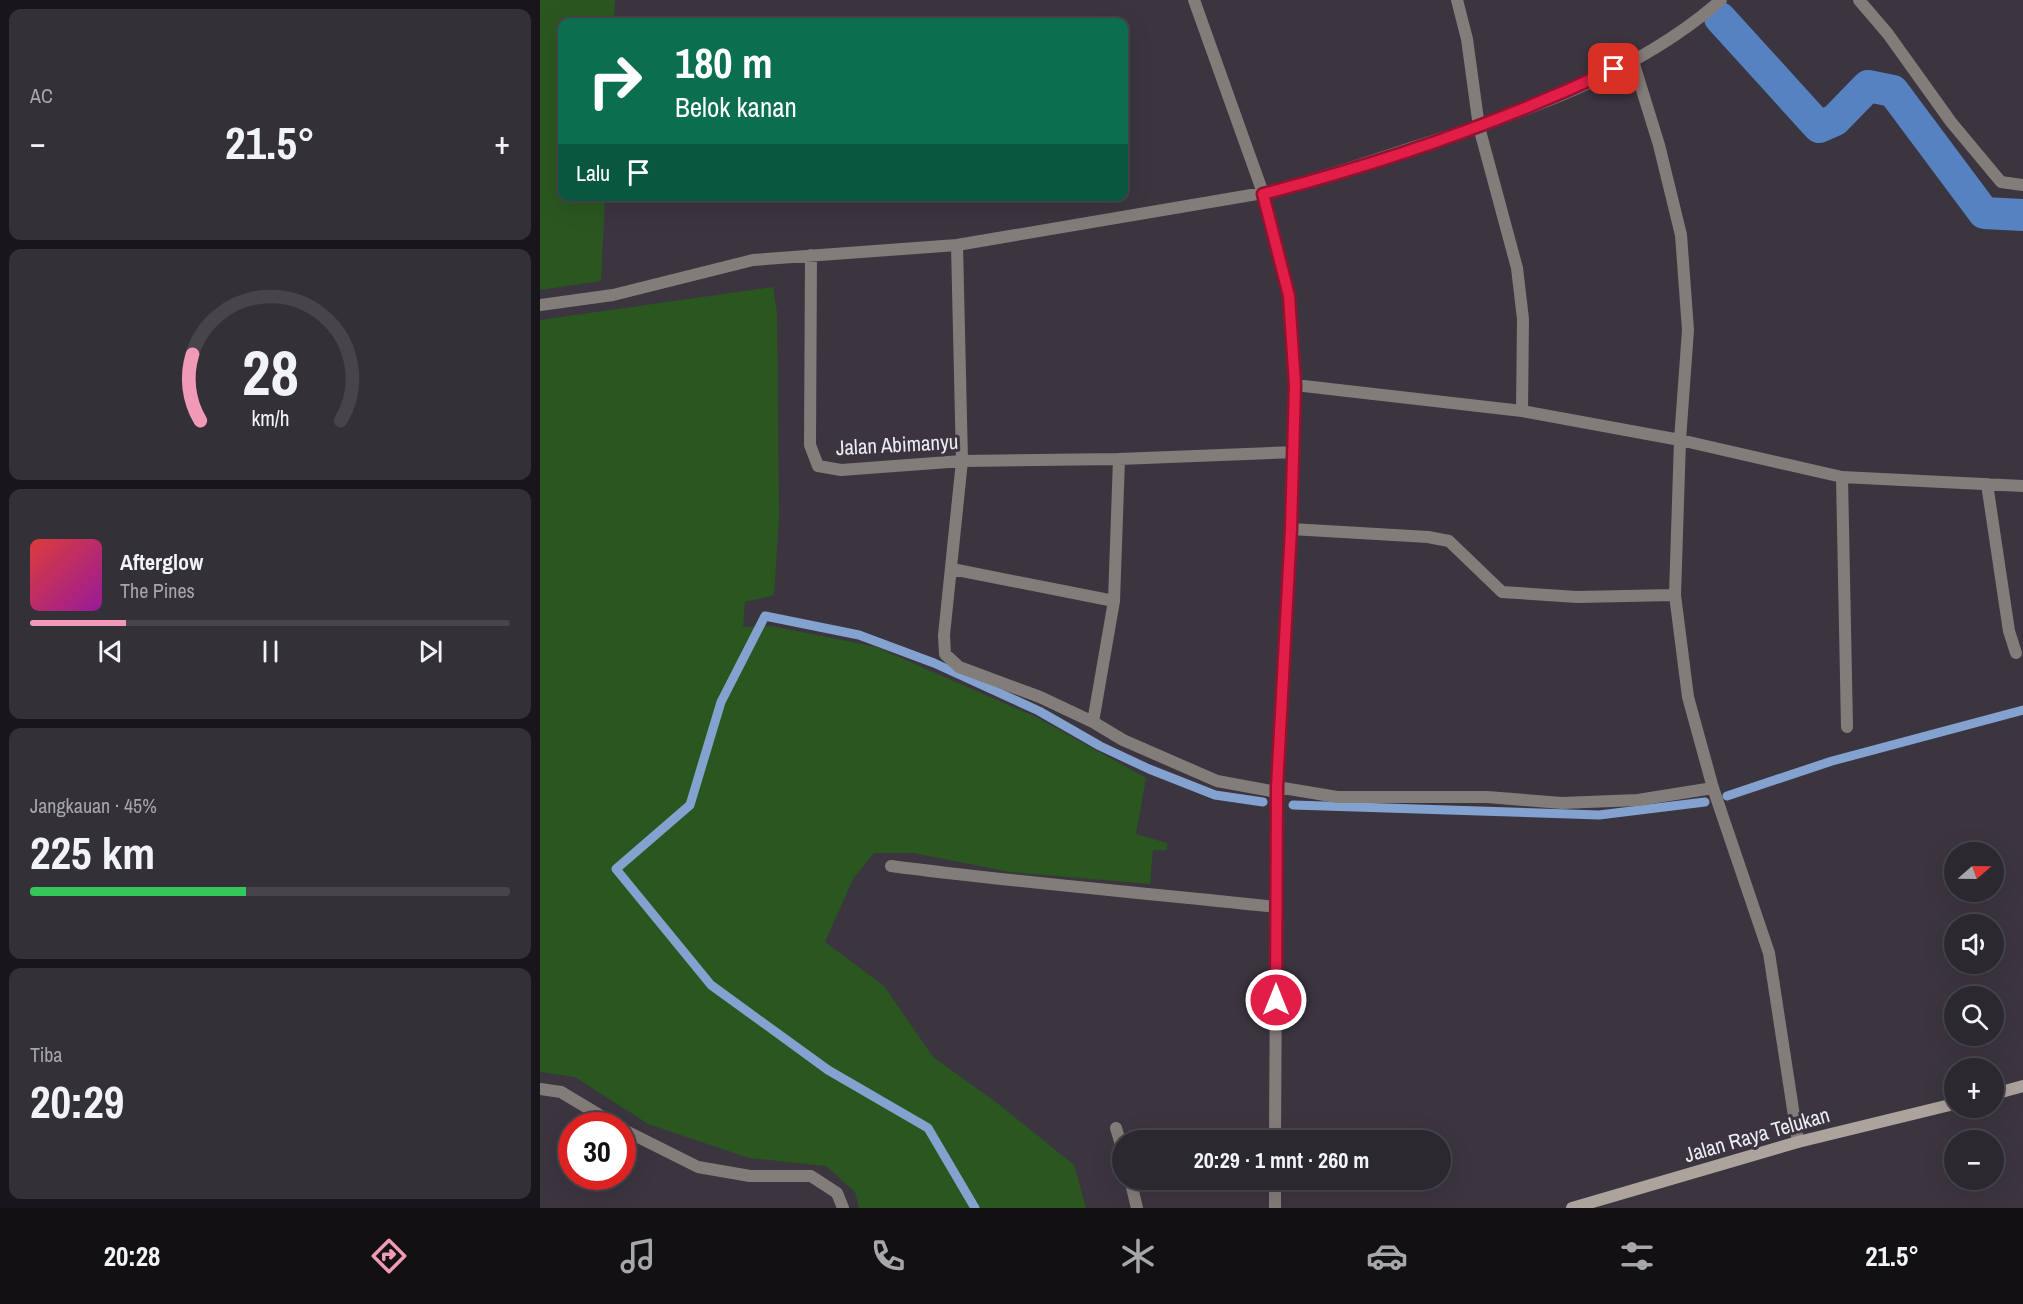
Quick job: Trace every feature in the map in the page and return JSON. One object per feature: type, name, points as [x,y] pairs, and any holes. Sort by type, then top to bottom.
[{"type":"main road","points":[[2004,1091],[2023,1086]]},
{"type":"main road","name":"Jalan Raya Telukan","points":[[1572,1208],[1798,1142],[1944,1106]]},
{"type":"street","points":[[1194,0],[1263,194],[1289,296],[1295,385],[1291,529],[1277,790],[1275,1130]]},
{"type":"street","points":[[1457,0],[1467,39],[1479,127],[1517,268],[1523,319],[1522,411]]},
{"type":"street","points":[[540,305],[613,295],[753,260],[957,245],[1263,194],[1479,127],[1557,96],[1633,61],[1704,15],[1721,0]]},
{"type":"street","points":[[1859,0],[1888,34],[1951,122],[2001,182],[2023,185]]},
{"type":"street","points":[[1633,61],[1659,145],[1681,235],[1688,330],[1680,441],[1675,595],[1688,697],[1713,788],[1770,953],[1798,1142]]},
{"type":"street","points":[[957,245],[962,461],[944,635],[945,654],[959,667],[1040,697],[1093,722],[1123,740],[1217,781],[1337,796],[1487,796],[1562,803],[1638,800],[1713,788]]},
{"type":"street","name":"Jalan Abimanyu","points":[[811,255],[810,445],[818,466],[841,471],[962,461],[1119,459],[1293,452]]},
{"type":"street","points":[[1295,385],[1522,411],[1680,441],[1842,477],[2023,486]]},
{"type":"street","points":[[1093,722],[1114,601],[1119,459]]},
{"type":"street","points":[[1842,477],[1847,727]]},
{"type":"street","points":[[1987,484],[2008,631],[2016,653]]},
{"type":"street","points":[[1291,529],[1428,537],[1449,541],[1502,592],[1577,597],[1675,595]]},
{"type":"street","points":[[952,569],[1114,601]]},
{"type":"street","points":[[891,866],[1004,881],[1073,885],[1276,907]]},
{"type":"street","points":[[540,1089],[561,1092],[594,1112]]},
{"type":"street","points":[[636,1136],[698,1167],[750,1176],[811,1176],[837,1193],[843,1208]]},
{"type":"street","points":[[1133,1190],[1137,1208]]},
{"type":"street","points":[[1275,1190],[1275,1208]]},
{"type":"green space","points":[[540,0],[615,0],[614,18],[558,18],[558,201],[605,201],[601,281],[540,290]]},
{"type":"green space","points":[[773,287],[777,313],[779,517],[774,595],[745,602],[743,627],[772,626],[876,647],[1036,717],[1146,778],[1136,834],[1167,843],[1167,850],[1153,850],[1150,884],[1011,872],[913,853],[874,853],[853,879],[825,942],[884,986],[933,1057],[997,1103],[1074,1165],[1086,1208],[859,1208],[855,1192],[826,1166],[749,1158],[648,1124],[636,1116],[636,1112],[629,1112],[575,1077],[540,1072],[540,320]]},
{"type":"waterway","points":[[1720,18],[1819,127],[1835,120],[1868,86],[1893,91],[1984,213],[2023,215]]},
{"type":"waterway","points":[[975,1208],[928,1128],[828,1070],[711,985],[616,869],[690,805],[721,702],[765,616],[859,635],[934,663],[1039,711],[1100,746],[1149,769],[1215,795],[1263,802]]},
{"type":"waterway","points":[[1727,796],[1832,761],[2023,710]]},
{"type":"waterway","points":[[1293,805],[1599,815],[1705,802]]},
{"type":"route","points":[[1276,1000],[1277,787],[1291,529],[1295,385],[1289,296],[1263,194],[1479,127],[1557,96],[1614,69]]}]
